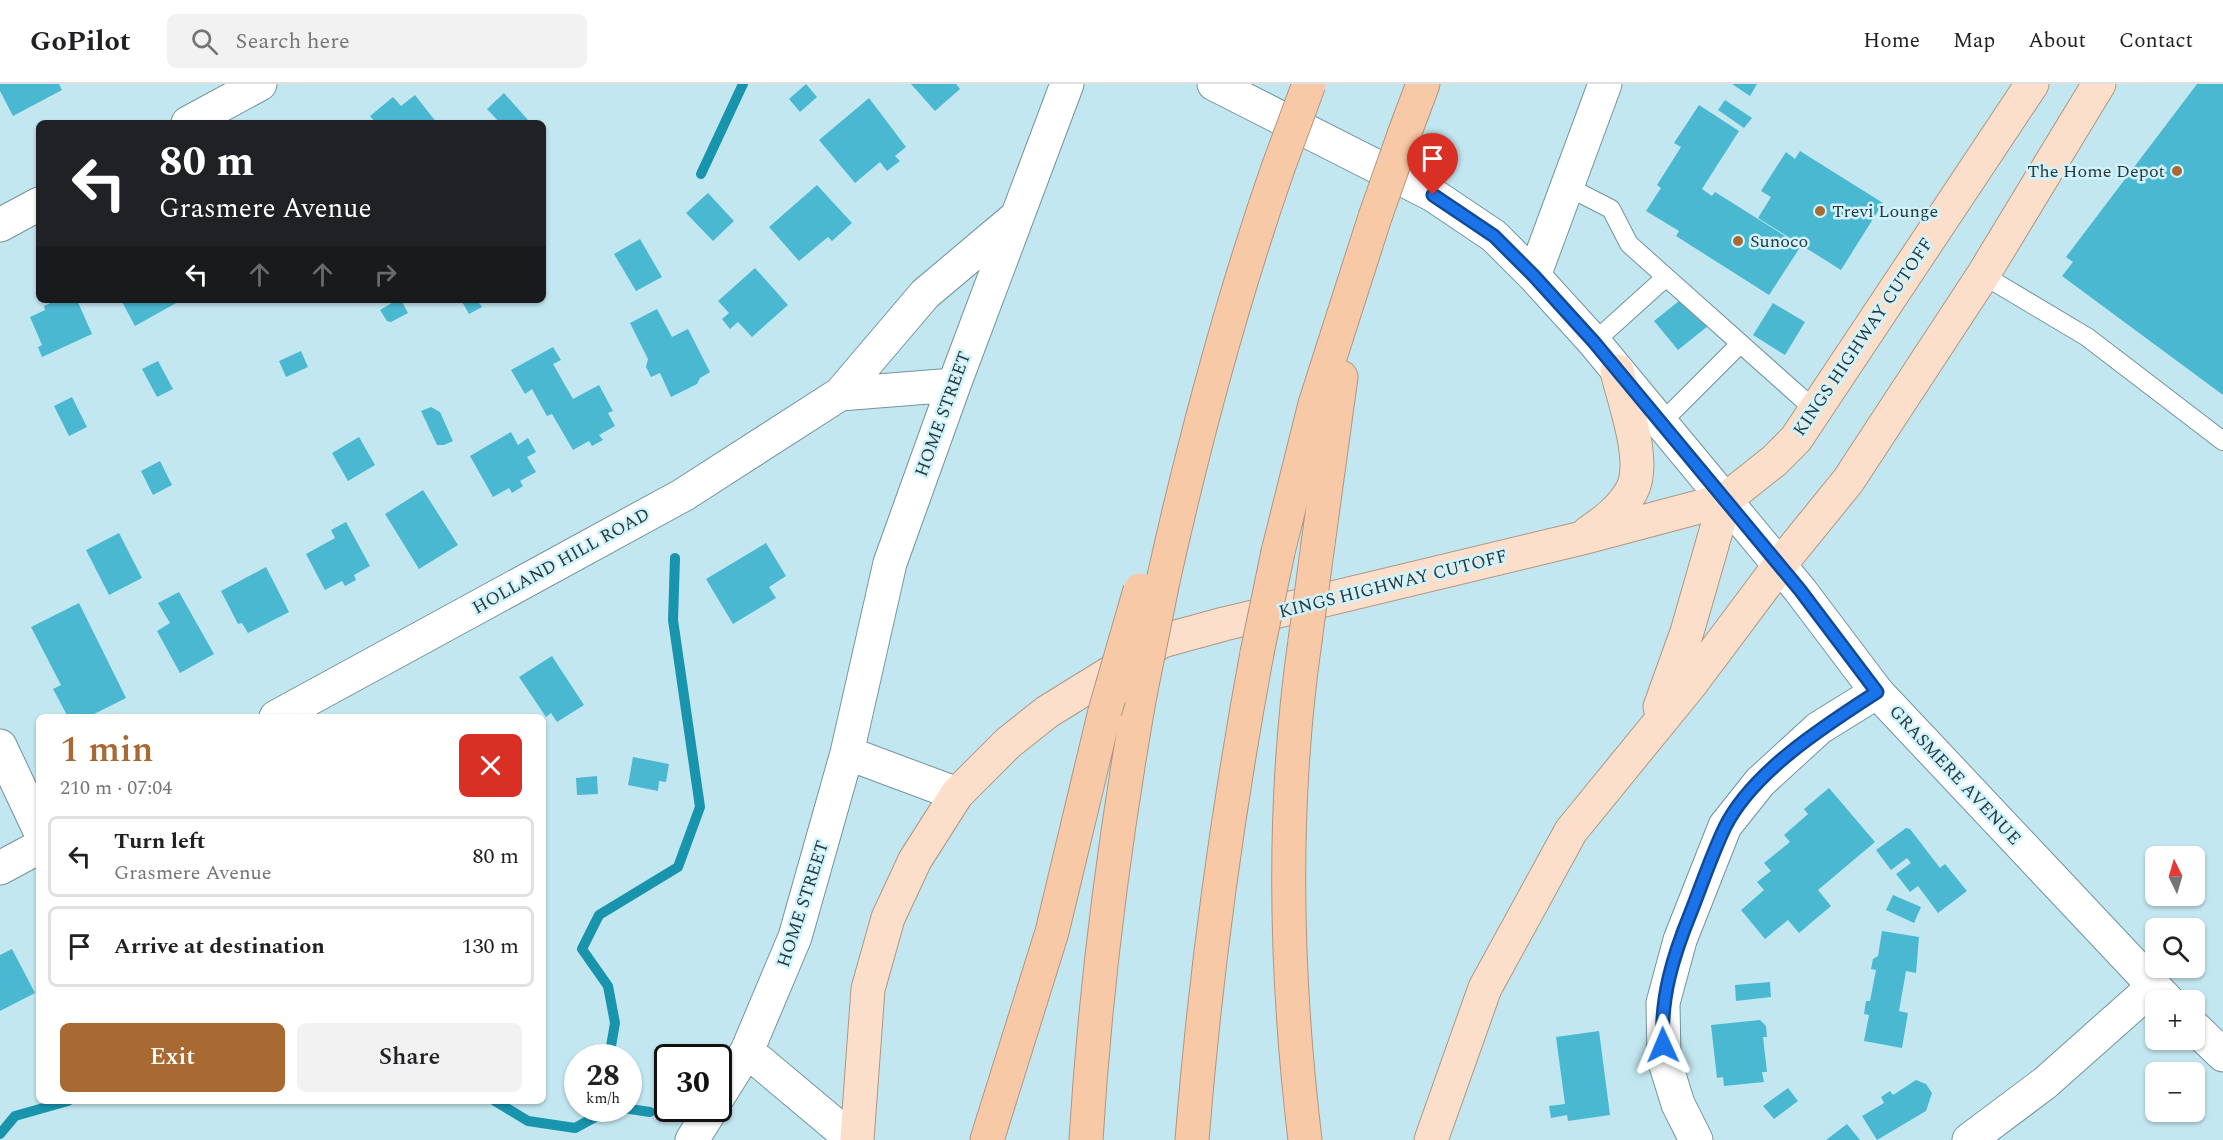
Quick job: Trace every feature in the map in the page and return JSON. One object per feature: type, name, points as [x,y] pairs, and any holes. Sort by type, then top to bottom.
[{"type":"highway","points":[[987,1140],[1052,932],[1105,711],[1151,586],[1233,309],[1278,168],[1309,84]]},
{"type":"highway","points":[[1192,1140],[1203,1012],[1218,888],[1237,762],[1278,552],[1315,404],[1353,280],[1423,84]]},
{"type":"highway","points":[[1305,1140],[1291,1006],[1287,919],[1287,831],[1291,765],[1305,641],[1353,280]]},
{"type":"highway","points":[[1086,1140],[1096,1003],[1112,874],[1140,695],[1151,586]]},
{"type":"main road","name":"KINGS HIGHWAY CUTOFF","points":[[855,1140],[868,989],[888,918],[915,860],[957,794],[1008,742],[1047,712],[1162,641],[1582,538],[1725,500],[1774,461],[1796,439],[2032,84]]},
{"type":"main road","points":[[1431,1140],[1485,988],[1571,831],[1690,685],[1779,566],[1848,480],[1983,275],[2099,84]]},
{"type":"main road","points":[[1582,538],[1616,512],[1633,489],[1636,476],[1635,449],[1617,371]]},
{"type":"main road","points":[[1650,734],[1687,632],[1725,500]]},
{"type":"street","points":[[194,120],[260,84]]},
{"type":"street","name":"HOME STREET","points":[[732,1075],[747,1051],[795,937],[847,753],[890,563],[1066,84]]},
{"type":"street","name":"GRASMERE AVENUE","points":[[1214,84],[1433,195],[1494,236],[1594,342],[1779,566],[1877,692],[2156,990]]},
{"type":"street","points":[[1534,276],[1605,84]]},
{"type":"street","points":[[0,225],[36,206]]},
{"type":"street","name":"HOLLAND HILL ROAD","points":[[282,714],[683,495],[840,394],[925,294],[1015,218]]},
{"type":"street","name":"HOLLAND HILL ROAD","points":[[840,394],[954,385]]},
{"type":"street","points":[[1696,1140],[1678,1104],[1664,1059],[1663,1003],[1680,940],[1721,837],[1742,802],[1760,782],[1819,728],[1877,692]]},
{"type":"street","points":[[0,746],[36,823]]},
{"type":"street","points":[[847,753],[957,794]]},
{"type":"street","points":[[0,868],[36,849]]},
{"type":"street","points":[[1969,1140],[2145,1006]]},
{"type":"street","points":[[2205,1038],[2223,1055]]},
{"type":"street","points":[[747,1051],[855,1140]]},
{"type":"street","points":[[693,1140],[704,1122]]},
{"type":"lane","points":[[1568,187],[1611,209],[1629,244],[1815,410]]},
{"type":"lane","points":[[1983,275],[2087,337],[2223,441]]},
{"type":"lane","points":[[1594,342],[1666,277]]},
{"type":"lane","points":[[1661,423],[1740,344]]},
{"type":"building","points":[[0,84],[59,84],[62,90],[13,116],[0,91]]},
{"type":"building","points":[[806,84],[817,97],[800,112],[789,99]]},
{"type":"building","points":[[911,84],[956,84],[960,89],[935,111]]},
{"type":"building","points":[[1732,84],[1757,84],[1750,96]]},
{"type":"building","name":"The Home Depot","points":[[2197,84],[2223,84],[2223,395],[2062,276],[2073,262],[2066,257]]},
{"type":"building","points":[[504,93],[528,120],[497,120],[487,109]]},
{"type":"building","points":[[415,95],[435,120],[373,120],[370,116],[393,97],[401,106]]},
{"type":"building","points":[[869,98],[906,147],[895,156],[900,161],[887,171],[880,162],[855,183],[819,140]]},
{"type":"building","points":[[1725,100],[1752,118],[1744,128],[1718,110]]},
{"type":"building","name":"Sunoco","points":[[1699,105],[1739,131],[1702,189],[1712,196],[1715,192],[1801,246],[1769,295],[1676,236],[1679,231],[1646,211],[1661,188],[1657,185],[1681,147],[1674,143]]},
{"type":"building","name":"Trevi Lounge","points":[[1800,151],[1883,203],[1841,270],[1758,218],[1771,197],[1761,191],[1786,152],[1795,159]]},
{"type":"building","points":[[817,185],[852,223],[832,241],[828,237],[799,261],[769,227]]},
{"type":"building","points":[[708,193],[734,221],[713,241],[686,213]]},
{"type":"building","points":[[640,239],[662,277],[636,291],[614,254]]},
{"type":"building","points":[[755,268],[788,305],[752,337],[738,322],[730,329],[722,319],[729,313],[718,301]]},
{"type":"building","points":[[1684,297],[1708,326],[1678,350],[1654,321]]},
{"type":"building","points":[[50,303],[78,303],[92,334],[42,357],[38,347],[42,345],[30,317],[45,310],[44,306]]},
{"type":"building","points":[[123,303],[176,303],[135,326]]},
{"type":"building","points":[[392,303],[403,303],[408,313],[391,322],[387,321],[380,310]]},
{"type":"building","points":[[463,303],[479,303],[482,307],[469,314]]},
{"type":"building","points":[[1773,303],[1805,322],[1785,355],[1753,335]]},
{"type":"building","points":[[657,309],[672,337],[688,329],[710,372],[700,378],[697,384],[671,397],[660,373],[651,377],[646,367],[648,359],[630,323]]},
{"type":"building","points":[[553,347],[561,360],[553,364],[573,399],[599,385],[613,411],[608,413],[615,426],[599,435],[603,440],[592,446],[589,441],[573,450],[552,414],[547,416],[532,389],[525,394],[511,370]]},
{"type":"building","points":[[301,351],[308,367],[286,377],[279,361]]},
{"type":"building","points":[[158,361],[173,389],[157,397],[142,369]]},
{"type":"building","points":[[72,397],[87,427],[69,436],[54,406]]},
{"type":"building","points":[[431,407],[440,412],[453,441],[437,445],[421,411]]},
{"type":"building","points":[[511,432],[518,445],[528,438],[536,452],[527,457],[536,472],[520,481],[523,486],[512,493],[509,488],[493,497],[470,456]]},
{"type":"building","points":[[359,437],[375,465],[348,481],[332,453]]},
{"type":"building","points":[[160,461],[172,485],[153,495],[141,471]]},
{"type":"building","points":[[423,490],[458,545],[419,569],[385,514]]},
{"type":"building","points":[[346,522],[370,566],[354,575],[356,580],[345,586],[342,581],[325,590],[306,554],[335,538],[331,530]]},
{"type":"building","points":[[119,533],[142,578],[109,595],[86,550]]},
{"type":"building","points":[[766,543],[786,576],[769,587],[776,598],[733,624],[706,579]]},
{"type":"building","points":[[266,567],[289,612],[248,633],[242,623],[238,624],[221,591]]},
{"type":"building","points":[[179,592],[214,654],[180,673],[157,631],[170,623],[158,603]]},
{"type":"building","points":[[79,603],[126,698],[94,714],[66,714],[53,689],[61,685],[31,627]]},
{"type":"building","points":[[552,656],[584,705],[557,722],[551,713],[546,717],[519,677]]},
{"type":"building","points":[[633,757],[669,764],[666,782],[659,781],[658,791],[628,785]]},
{"type":"building","points":[[597,776],[598,794],[577,795],[576,778]]},
{"type":"building","points":[[1829,788],[1875,842],[1818,890],[1831,906],[1799,933],[1788,920],[1765,939],[1741,910],[1764,890],[1757,882],[1771,871],[1764,863],[1790,842],[1784,835],[1808,814],[1804,809]]},
{"type":"building","points":[[1906,828],[1910,829],[1940,868],[1945,864],[1967,891],[1938,913],[1918,886],[1910,892],[1896,874],[1911,863],[1907,858],[1891,870],[1876,850]]},
{"type":"building","points":[[1893,895],[1921,907],[1914,923],[1886,910]]},
{"type":"building","points":[[1882,931],[1919,937],[1916,973],[1906,971],[1899,1011],[1908,1013],[1902,1048],[1864,1041],[1869,1015],[1864,1014],[1866,1001],[1870,1001],[1876,970],[1871,969],[1873,959],[1878,956]]},
{"type":"building","points":[[12,949],[35,993],[0,1011],[0,955]]},
{"type":"building","points":[[1770,982],[1771,997],[1736,1001],[1735,985]]},
{"type":"building","points":[[1760,1020],[1766,1026],[1767,1037],[1763,1037],[1767,1072],[1762,1072],[1764,1082],[1724,1086],[1723,1077],[1717,1078],[1711,1025]]},
{"type":"building","points":[[1599,1031],[1610,1115],[1568,1121],[1567,1115],[1551,1118],[1549,1106],[1565,1104],[1556,1037]]},
{"type":"building","points":[[1916,1080],[1926,1084],[1932,1093],[1926,1111],[1877,1140],[1862,1116],[1884,1103],[1881,1097],[1890,1091],[1893,1095]]},
{"type":"building","points":[[1788,1088],[1798,1101],[1774,1119],[1763,1106]]},
{"type":"building","points":[[1847,1124],[1860,1140],[1826,1140]]},
{"type":"waterway","points":[[701,174],[743,84]]},
{"type":"waterway","points":[[611,1044],[615,1023],[608,986],[582,949],[599,915],[678,867],[700,807],[673,620],[675,558]]},
{"type":"waterway","points":[[0,1134],[15,1116],[57,1104]]},
{"type":"waterway","points":[[500,1104],[528,1121],[575,1128],[586,1122]]},
{"type":"waterway","points":[[642,1111],[650,1112]]},
{"type":"place","name":"The Home Depot","points":[[2177,171]]},
{"type":"place","name":"Trevi Lounge","points":[[1820,211]]},
{"type":"place","name":"Sunoco","points":[[1738,241]]},
{"type":"route","points":[[1433,195],[1494,236],[1594,342],[1800,590],[1877,692],[1819,728],[1760,782],[1725,826],[1680,940],[1663,1003],[1663,1045]]}]
